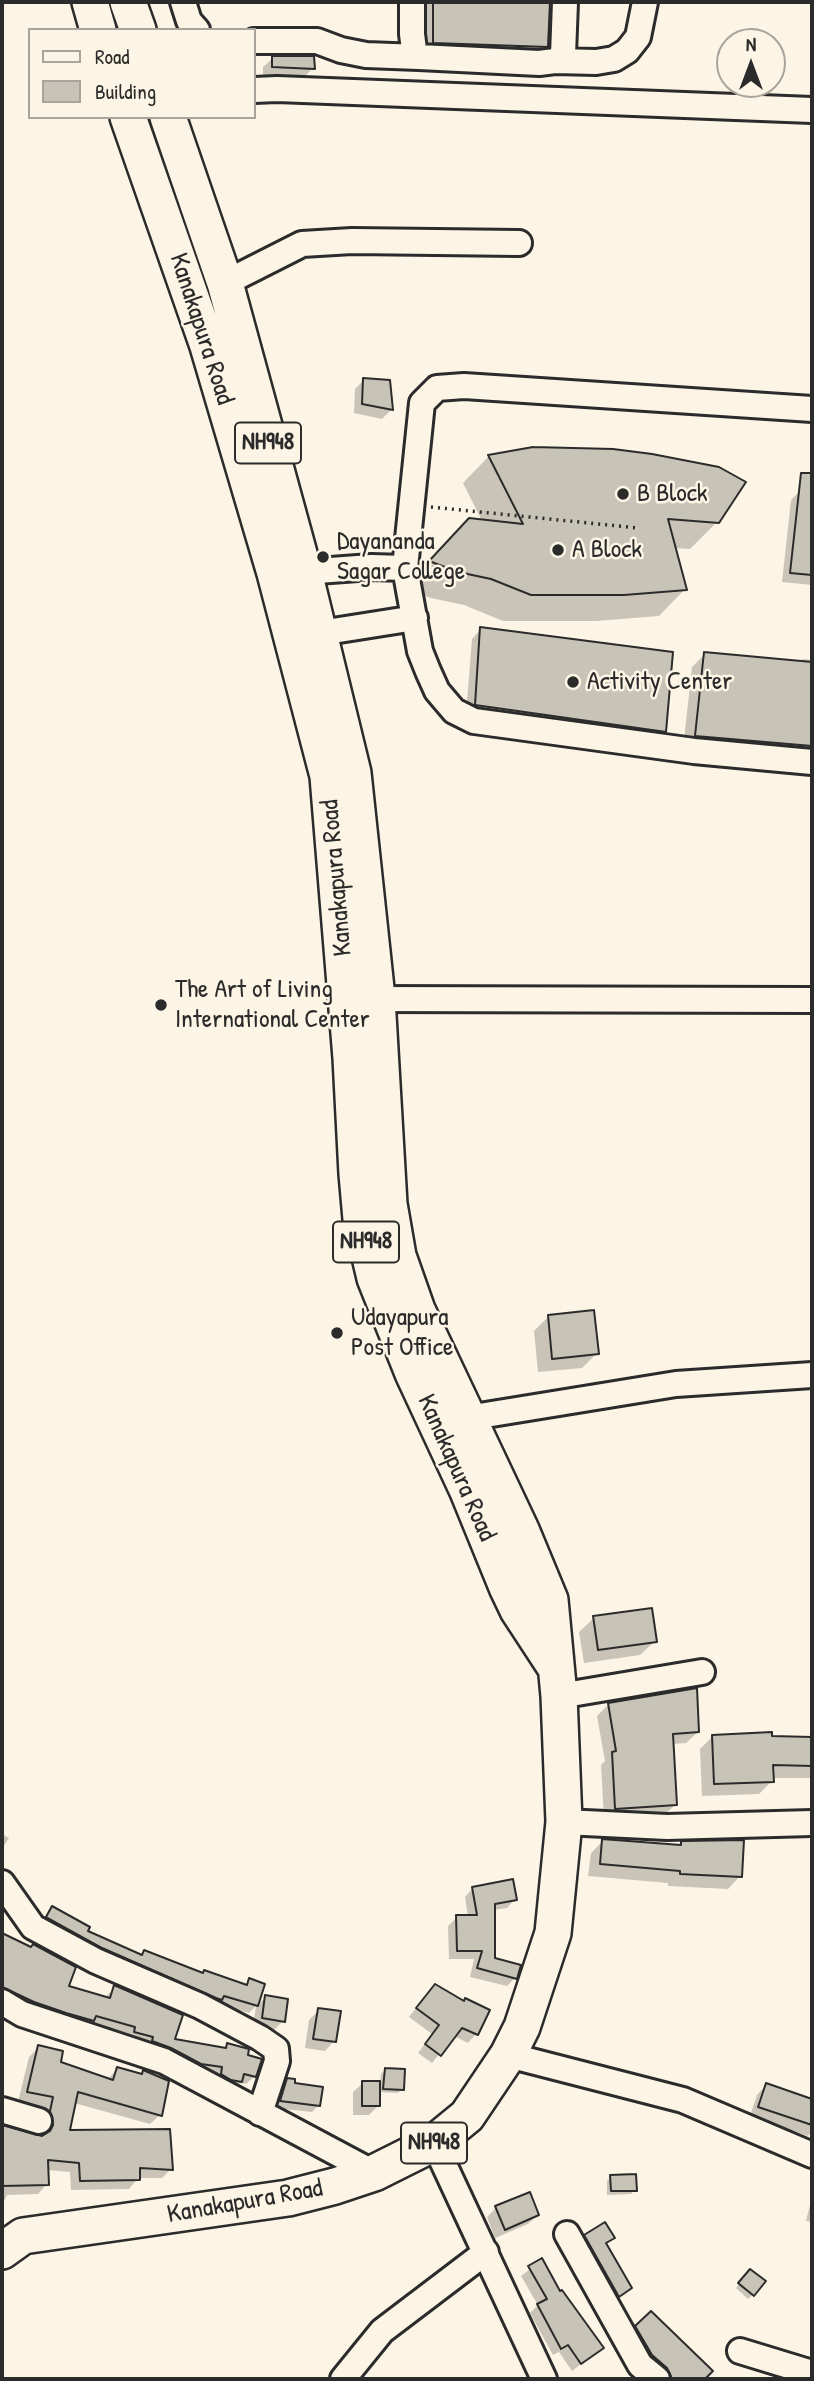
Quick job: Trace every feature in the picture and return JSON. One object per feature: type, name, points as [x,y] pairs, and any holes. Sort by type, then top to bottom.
[{"type":"highway","points":[[90,2],[97,28]]},
{"type":"highway","points":[[128,2],[137,28]]},
{"type":"highway","name":"Kanakapura Road","points":[[129,119],[208,346],[275,573],[328,775],[362,999]]},
{"type":"highway","name":"Kanakapura Road","points":[[9,2238],[288,2198],[374,2173],[434,2143],[467,2116],[508,2055],[522,2027],[553,1933],[564,1822],[558,1682],[550,1600],[521,1530],[467,1418],[405,1316],[375,1278],[361,1219],[362,999],[353,772],[320,633],[225,283],[169,119]]},
{"type":"highway","name":"Kanakapura Road","points":[[405,1316],[414,1373],[467,1489],[517,1610],[558,1682]]},
{"type":"street","points":[[183,2],[189,21],[195,28]]},
{"type":"street","points":[[412,2],[411,34],[414,50],[419,57]]},
{"type":"street","points":[[555,61],[563,55],[565,2]]},
{"type":"street","points":[[256,41],[317,41],[366,55],[539,63],[596,62],[614,59],[627,51],[638,37],[645,2]]},
{"type":"street","points":[[256,90],[812,110]]},
{"type":"street","points":[[225,283],[302,244],[352,241],[519,243]]},
{"type":"street","points":[[812,409],[464,386],[437,388],[422,403],[405,568],[420,650],[437,691],[454,711],[474,721],[694,751],[812,762]]},
{"type":"street","points":[[304,572],[371,567],[405,568]]},
{"type":"street","points":[[320,633],[415,618]]},
{"type":"street","points":[[362,999],[812,1000]]},
{"type":"street","points":[[467,1418],[676,1384],[812,1375]]},
{"type":"street","points":[[558,1682],[702,1672]]},
{"type":"street","points":[[564,1822],[667,1827],[812,1823]]},
{"type":"street","points":[[2,1883],[33,1927],[96,1961],[200,2007],[276,2049],[277,2060],[260,2113]]},
{"type":"street","points":[[2,2002],[22,2014],[164,2060],[374,2173]]},
{"type":"street","points":[[508,2055],[683,2100],[812,2155]]},
{"type":"street","points":[[2,2110],[39,2121]]},
{"type":"street","points":[[434,2143],[544,2379]]},
{"type":"street","points":[[567,2234],[639,2365],[657,2379]]},
{"type":"street","points":[[343,2379],[382,2331],[486,2252]]},
{"type":"street","points":[[740,2351],[812,2373]]},
{"type":"path","points":[[412,505],[638,528]]},
{"type":"building","points":[[433,2],[550,2],[548,47],[433,43]]},
{"type":"building","points":[[272,56],[314,56],[315,69],[272,67]]},
{"type":"building","points":[[363,378],[390,380],[393,410],[362,404]]},
{"type":"building","points":[[533,447],[613,449],[652,454],[719,467],[746,482],[719,523],[668,519],[687,590],[624,595],[531,595],[491,579],[458,572],[429,561],[469,518],[523,524],[488,455]]},
{"type":"building","points":[[801,473],[812,473],[812,575],[790,573]]},
{"type":"building","name":"Activity Center","points":[[480,627],[673,652],[666,732],[475,705]]},
{"type":"building","points":[[704,652],[812,662],[812,746],[695,736]]},
{"type":"building","points":[[594,1310],[599,1354],[552,1359],[548,1315]]},
{"type":"building","points":[[652,1608],[657,1642],[598,1650],[593,1616]]},
{"type":"building","points":[[697,1688],[699,1732],[673,1734],[677,1805],[615,1809],[612,1752],[616,1751],[608,1703]]},
{"type":"building","points":[[772,1732],[772,1736],[812,1737],[812,1766],[773,1765],[774,1782],[714,1784],[712,1735]]},
{"type":"building","points":[[602,1839],[681,1845],[681,1841],[744,1840],[742,1877],[680,1874],[680,1871],[600,1864]]},
{"type":"building","points":[[513,1879],[517,1900],[495,1904],[495,1958],[521,1965],[517,1979],[477,1968],[482,1951],[457,1951],[456,1915],[477,1915],[472,1887]]},
{"type":"building","points":[[52,1906],[90,1927],[88,1931],[142,1955],[144,1950],[203,1973],[204,1970],[247,1985],[249,1978],[265,1984],[258,2006],[224,1996],[222,2000],[216,1998],[102,1948],[46,1917]]},
{"type":"building","points":[[2,1933],[31,1947],[33,1944],[76,1967],[69,1986],[110,1998],[114,1985],[183,2015],[175,2039],[226,2048],[227,2043],[249,2049],[248,2055],[262,2059],[256,2077],[244,2074],[242,2082],[231,2080],[221,2074],[222,2067],[201,2064],[152,2041],[153,2037],[134,2032],[135,2027],[96,2016],[94,2021],[66,2013],[2,1987]]},
{"type":"building","points":[[435,1984],[464,2001],[465,1998],[490,2010],[478,2035],[462,2028],[441,2056],[425,2044],[439,2025],[416,2008]]},
{"type":"building","points":[[265,1995],[288,1999],[285,2022],[262,2018]]},
{"type":"building","points":[[318,2008],[341,2011],[336,2042],[313,2039]]},
{"type":"building","points":[[38,2045],[63,2051],[61,2062],[113,2080],[117,2067],[142,2074],[143,2070],[169,2081],[162,2116],[78,2092],[70,2130],[170,2129],[173,2170],[140,2168],[140,2180],[80,2181],[79,2163],[48,2160],[49,2185],[2,2186],[2,2125],[42,2136],[50,2131],[53,2125],[50,2111],[53,2097],[27,2092]]},
{"type":"building","points":[[385,2068],[405,2069],[404,2090],[383,2089]]},
{"type":"building","points":[[287,2078],[295,2079],[295,2083],[323,2087],[320,2106],[280,2101]]},
{"type":"building","points":[[362,2081],[380,2081],[380,2106],[362,2106]]},
{"type":"building","points":[[766,2083],[812,2099],[812,2125],[758,2107]]},
{"type":"building","points":[[636,2174],[637,2191],[611,2191],[610,2175]]},
{"type":"building","points":[[530,2192],[539,2215],[505,2230],[495,2206]]},
{"type":"building","points":[[605,2222],[615,2238],[606,2243],[632,2288],[619,2297],[584,2235]]},
{"type":"building","points":[[542,2258],[560,2291],[562,2290],[604,2348],[581,2364],[568,2345],[561,2349],[537,2304],[547,2299],[528,2266]]},
{"type":"building","points":[[750,2269],[766,2281],[754,2296],[738,2283]]},
{"type":"building","points":[[651,2311],[713,2371],[705,2379],[672,2379],[667,2368],[652,2355],[635,2326]]},
{"type":"place","name":"B Block","points":[[623,494]]},
{"type":"place","name":"A Block","points":[[558,550]]},
{"type":"place","name":"Dayananda Sagar College","points":[[323,557]]},
{"type":"place","name":"Activity Center","points":[[573,682]]},
{"type":"place","name":"The Art of Living International Center","points":[[161,1005]]},
{"type":"place","name":"Udayapura Post Office","points":[[337,1333]]}]
